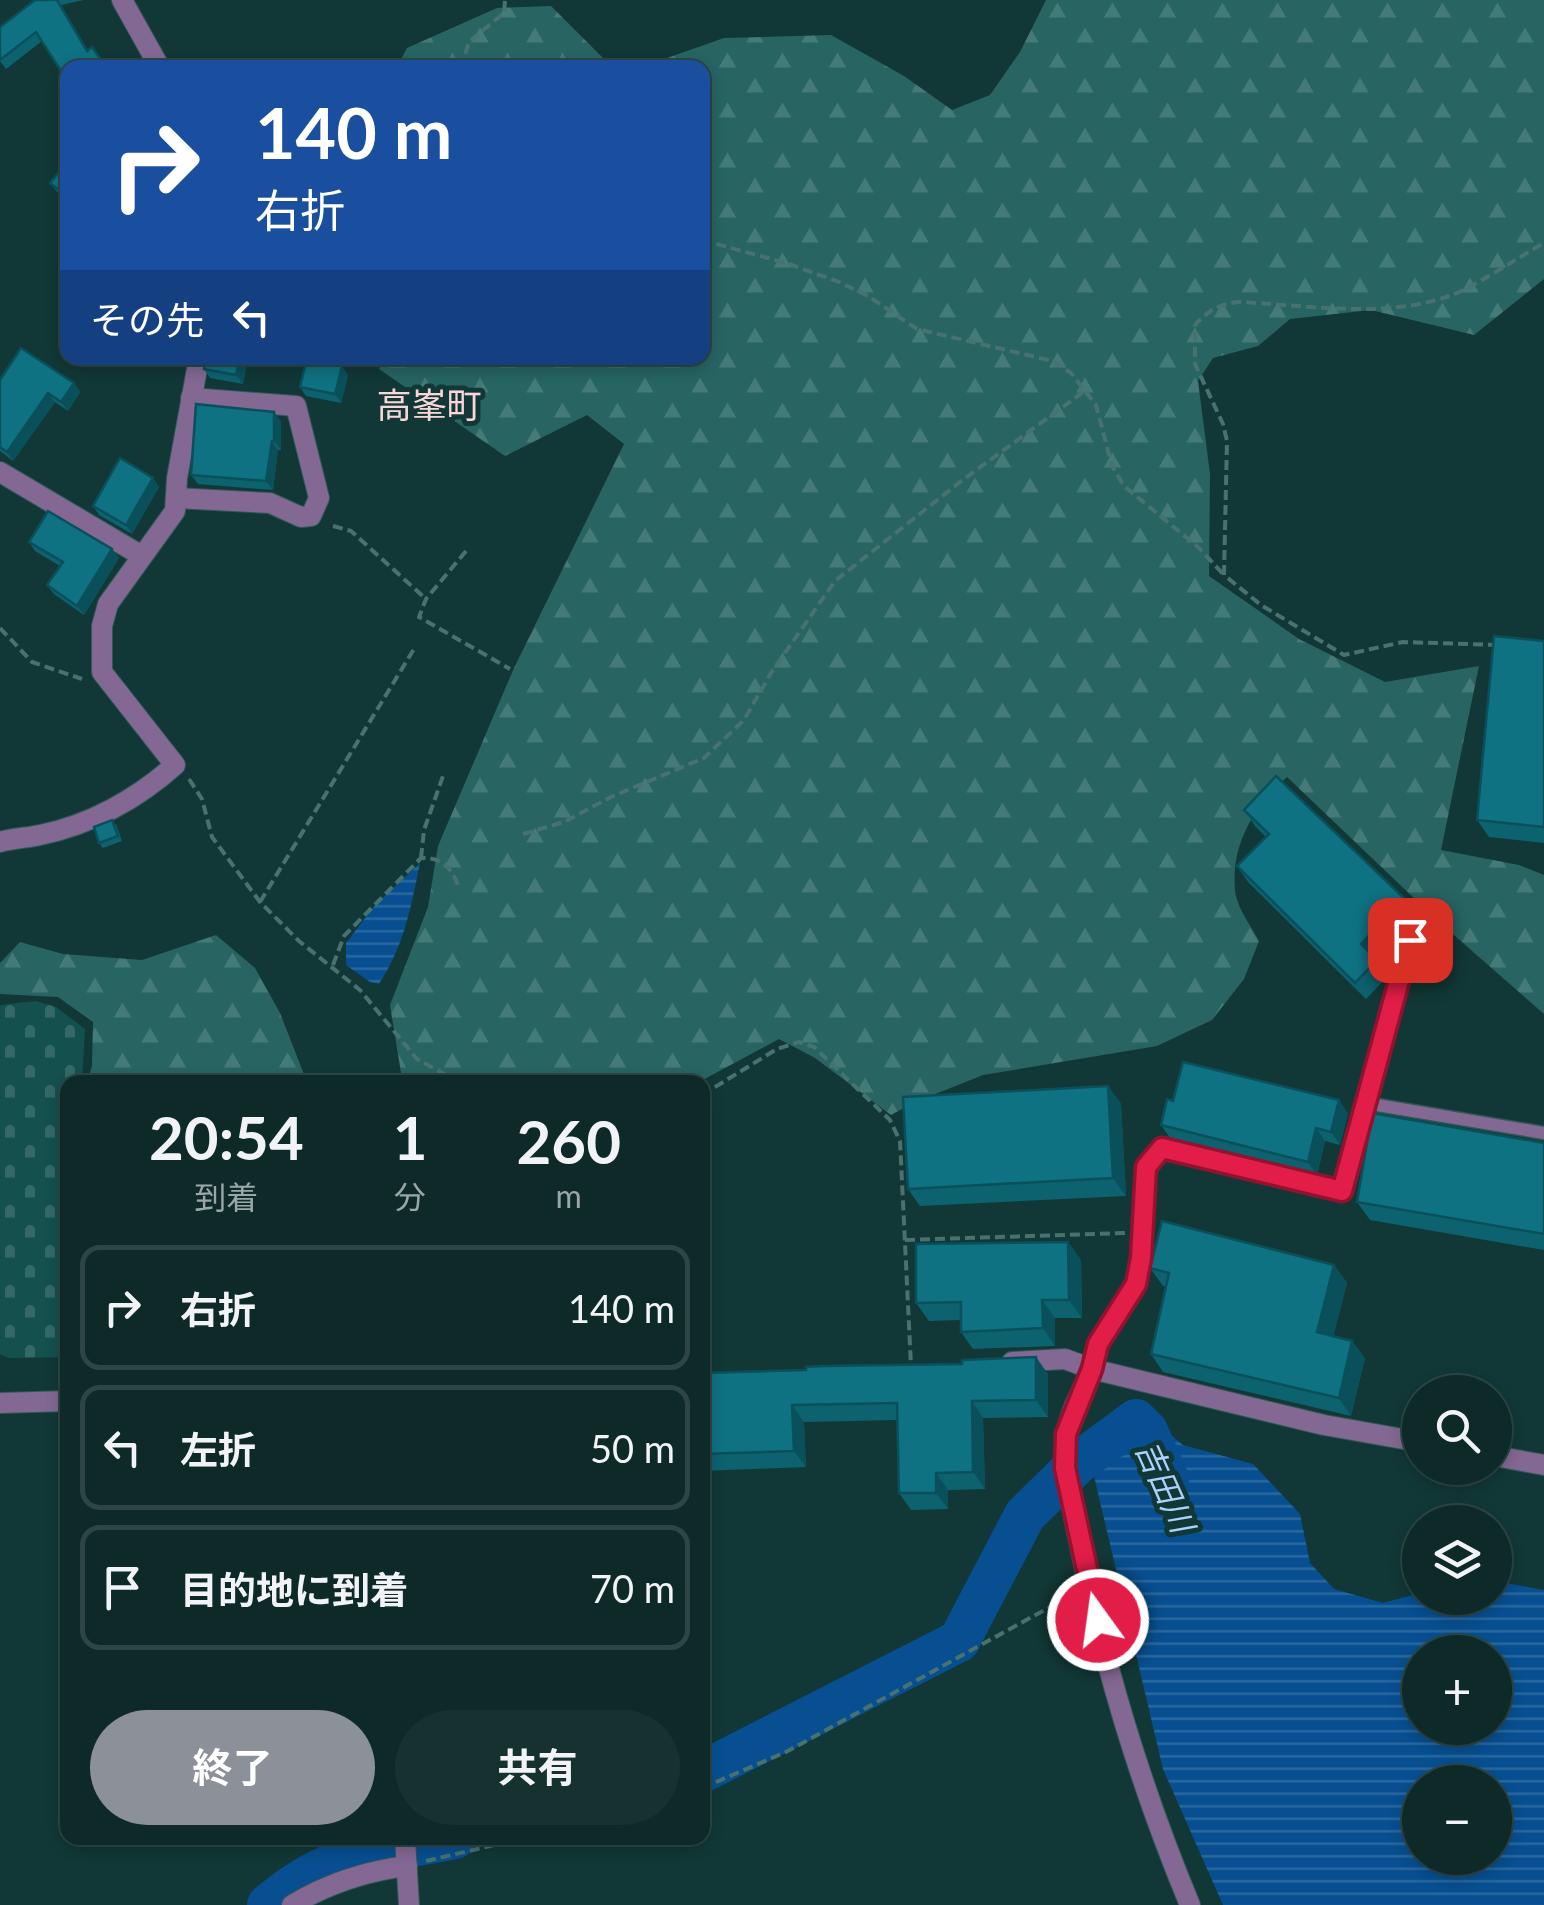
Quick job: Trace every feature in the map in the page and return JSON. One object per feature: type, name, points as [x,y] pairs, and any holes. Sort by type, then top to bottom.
[{"type":"street","points":[[122,0],[156,60]]},
{"type":"street","points":[[0,842],[42,835],[124,804],[175,765],[102,672],[102,626],[108,604],[175,511],[199,365]]},
{"type":"street","points":[[176,498],[270,503],[301,517],[311,516],[319,498],[296,406],[192,398]]},
{"type":"street","points":[[0,472],[142,556]]},
{"type":"street","points":[[988,1363],[1066,1359],[1092,1369],[1324,1424],[1402,1439]]},
{"type":"street","points":[[1092,1369],[1066,1434],[1065,1468],[1088,1586],[1126,1725],[1162,1838],[1190,1905]]},
{"type":"street","points":[[0,1403],[60,1400]]},
{"type":"street","points":[[1512,1459],[1544,1466]]},
{"type":"street","points":[[406,1845],[409,1905]]},
{"type":"street","points":[[292,1905],[345,1878],[407,1865]]},
{"type":"lane","points":[[1092,1369],[1098,1344],[1136,1284],[1146,1167],[1162,1148],[1342,1191],[1410,940]]},
{"type":"lane","points":[[1365,1103],[1544,1133]]},
{"type":"path","points":[[465,60],[469,42],[504,14],[505,0]]},
{"type":"path","points":[[710,242],[786,262],[839,282],[897,313],[917,329],[1053,361],[1071,373],[1096,405],[1112,466],[1124,486],[1261,605],[1344,655],[1404,642],[1507,646]]},
{"type":"path","points":[[1224,575],[1227,441],[1195,364],[1196,325],[1207,312],[1222,304],[1239,302],[1380,308],[1429,302],[1453,295],[1544,243]]},
{"type":"path","points":[[524,834],[564,822],[704,758],[744,720],[778,662],[835,582],[930,505],[1086,390]]},
{"type":"path","points":[[301,517],[350,531],[426,599]]},
{"type":"path","points":[[466,551],[426,599],[419,618],[510,668]]},
{"type":"path","points":[[0,628],[32,662],[92,682],[108,681]]},
{"type":"path","points":[[260,902],[414,649]]},
{"type":"path","points":[[175,765],[194,784],[202,799],[212,837],[260,902],[299,941],[360,990],[417,1059],[446,1075]]},
{"type":"path","points":[[333,965],[344,936],[421,858],[424,830],[442,776]]},
{"type":"path","points":[[421,858],[444,862],[458,885]]},
{"type":"path","points":[[710,1090],[777,1050],[798,1042],[814,1047],[890,1120],[900,1141],[911,1366]]},
{"type":"path","points":[[905,1240],[1140,1232]]},
{"type":"path","points":[[710,1785],[786,1752],[1088,1586]]},
{"type":"path","points":[[407,1865],[494,1845]]},
{"type":"green space","points":[[1046,0],[1544,0],[1544,279],[1474,335],[1371,310],[1290,319],[1258,346],[1213,358],[1198,381],[1210,474],[1209,576],[1299,639],[1385,682],[1479,666],[1441,850],[1519,865],[1544,875],[1544,1014],[1438,921],[1287,777],[1255,814],[1237,857],[1236,896],[1259,941],[1244,979],[1212,1020],[1157,1046],[983,1075],[891,1115],[815,1058],[779,1039],[710,1076],[401,1075],[390,1005],[428,907],[438,846],[514,668],[624,444],[587,415],[505,456],[379,369],[381,365],[710,365],[710,60],[661,60],[724,38],[831,35],[904,76],[952,110],[990,95],[1020,52]]},
{"type":"green space","points":[[551,6],[605,60],[401,60],[407,48],[497,8]]},
{"type":"green space","points":[[216,935],[255,968],[280,1013],[304,1075],[89,1075],[93,1022],[58,997],[0,994],[0,963],[20,942],[63,954],[142,960]]},
{"type":"green space","points":[[36,1001],[56,1007],[85,1029],[82,1075],[60,1075],[60,1357],[8,1358],[0,1354],[0,1005]]},
{"type":"water","points":[[420,863],[401,941],[379,984],[370,982],[346,965],[346,943],[376,904]]},
{"type":"water","points":[[1152,1419],[1183,1445],[1253,1464],[1300,1514],[1310,1563],[1334,1589],[1383,1603],[1402,1598],[1402,1615],[1512,1615],[1512,1584],[1544,1590],[1544,1905],[1223,1905],[1163,1769],[1093,1472]]},
{"type":"building","points":[[35,0],[57,0],[87,51],[92,47],[101,60],[60,60],[60,70],[36,32],[0,60],[0,27]]},
{"type":"building","points":[[60,171],[60,191],[50,183]]},
{"type":"building","points":[[21,348],[74,383],[61,402],[48,393],[7,452],[0,447],[0,380]]},
{"type":"building","points":[[205,365],[238,365],[236,375],[204,369]]},
{"type":"building","points":[[305,365],[342,366],[335,394],[300,387]]},
{"type":"building","points":[[196,404],[274,412],[274,441],[266,481],[191,475]]},
{"type":"building","points":[[120,458],[153,478],[126,525],[93,506]]},
{"type":"building","points":[[48,511],[112,549],[77,606],[47,585],[63,562],[29,542]]},
{"type":"building","points":[[1494,636],[1544,641],[1544,827],[1477,820]]},
{"type":"building","points":[[1276,776],[1404,898],[1361,944],[1377,960],[1355,983],[1237,866],[1269,834],[1244,810]]},
{"type":"building","points":[[112,820],[118,836],[99,843],[94,827]]},
{"type":"building","points":[[1183,1062],[1339,1100],[1331,1132],[1316,1128],[1308,1162],[1161,1125],[1167,1099],[1173,1101]]},
{"type":"building","points":[[1108,1086],[1113,1178],[908,1189],[903,1097]]},
{"type":"building","points":[[1372,1113],[1544,1143],[1544,1234],[1357,1202]]},
{"type":"building","points":[[1162,1221],[1334,1265],[1317,1332],[1352,1341],[1339,1398],[1151,1354],[1169,1273],[1150,1268]]},
{"type":"building","points":[[1068,1242],[1069,1300],[1042,1300],[1043,1328],[961,1332],[961,1302],[916,1303],[916,1244]]},
{"type":"building","points":[[1036,1357],[1036,1400],[972,1401],[973,1472],[936,1473],[936,1493],[899,1493],[897,1403],[792,1405],[794,1451],[710,1454],[710,1373],[962,1364],[962,1360]]},
{"type":"waterway","name":"吉田川","points":[[710,1768],[959,1641],[1025,1515],[1079,1462],[1136,1420],[1147,1431],[1168,1479]]},
{"type":"waterway","name":"吉田川","points":[[268,1905],[292,1886],[335,1863],[417,1845]]},
{"type":"district","name":"高峯町","points":[[429,404]]},
{"type":"route","points":[[1098,1620],[1065,1468],[1066,1434],[1098,1344],[1136,1284],[1146,1167],[1162,1148],[1342,1191],[1410,940]]}]
